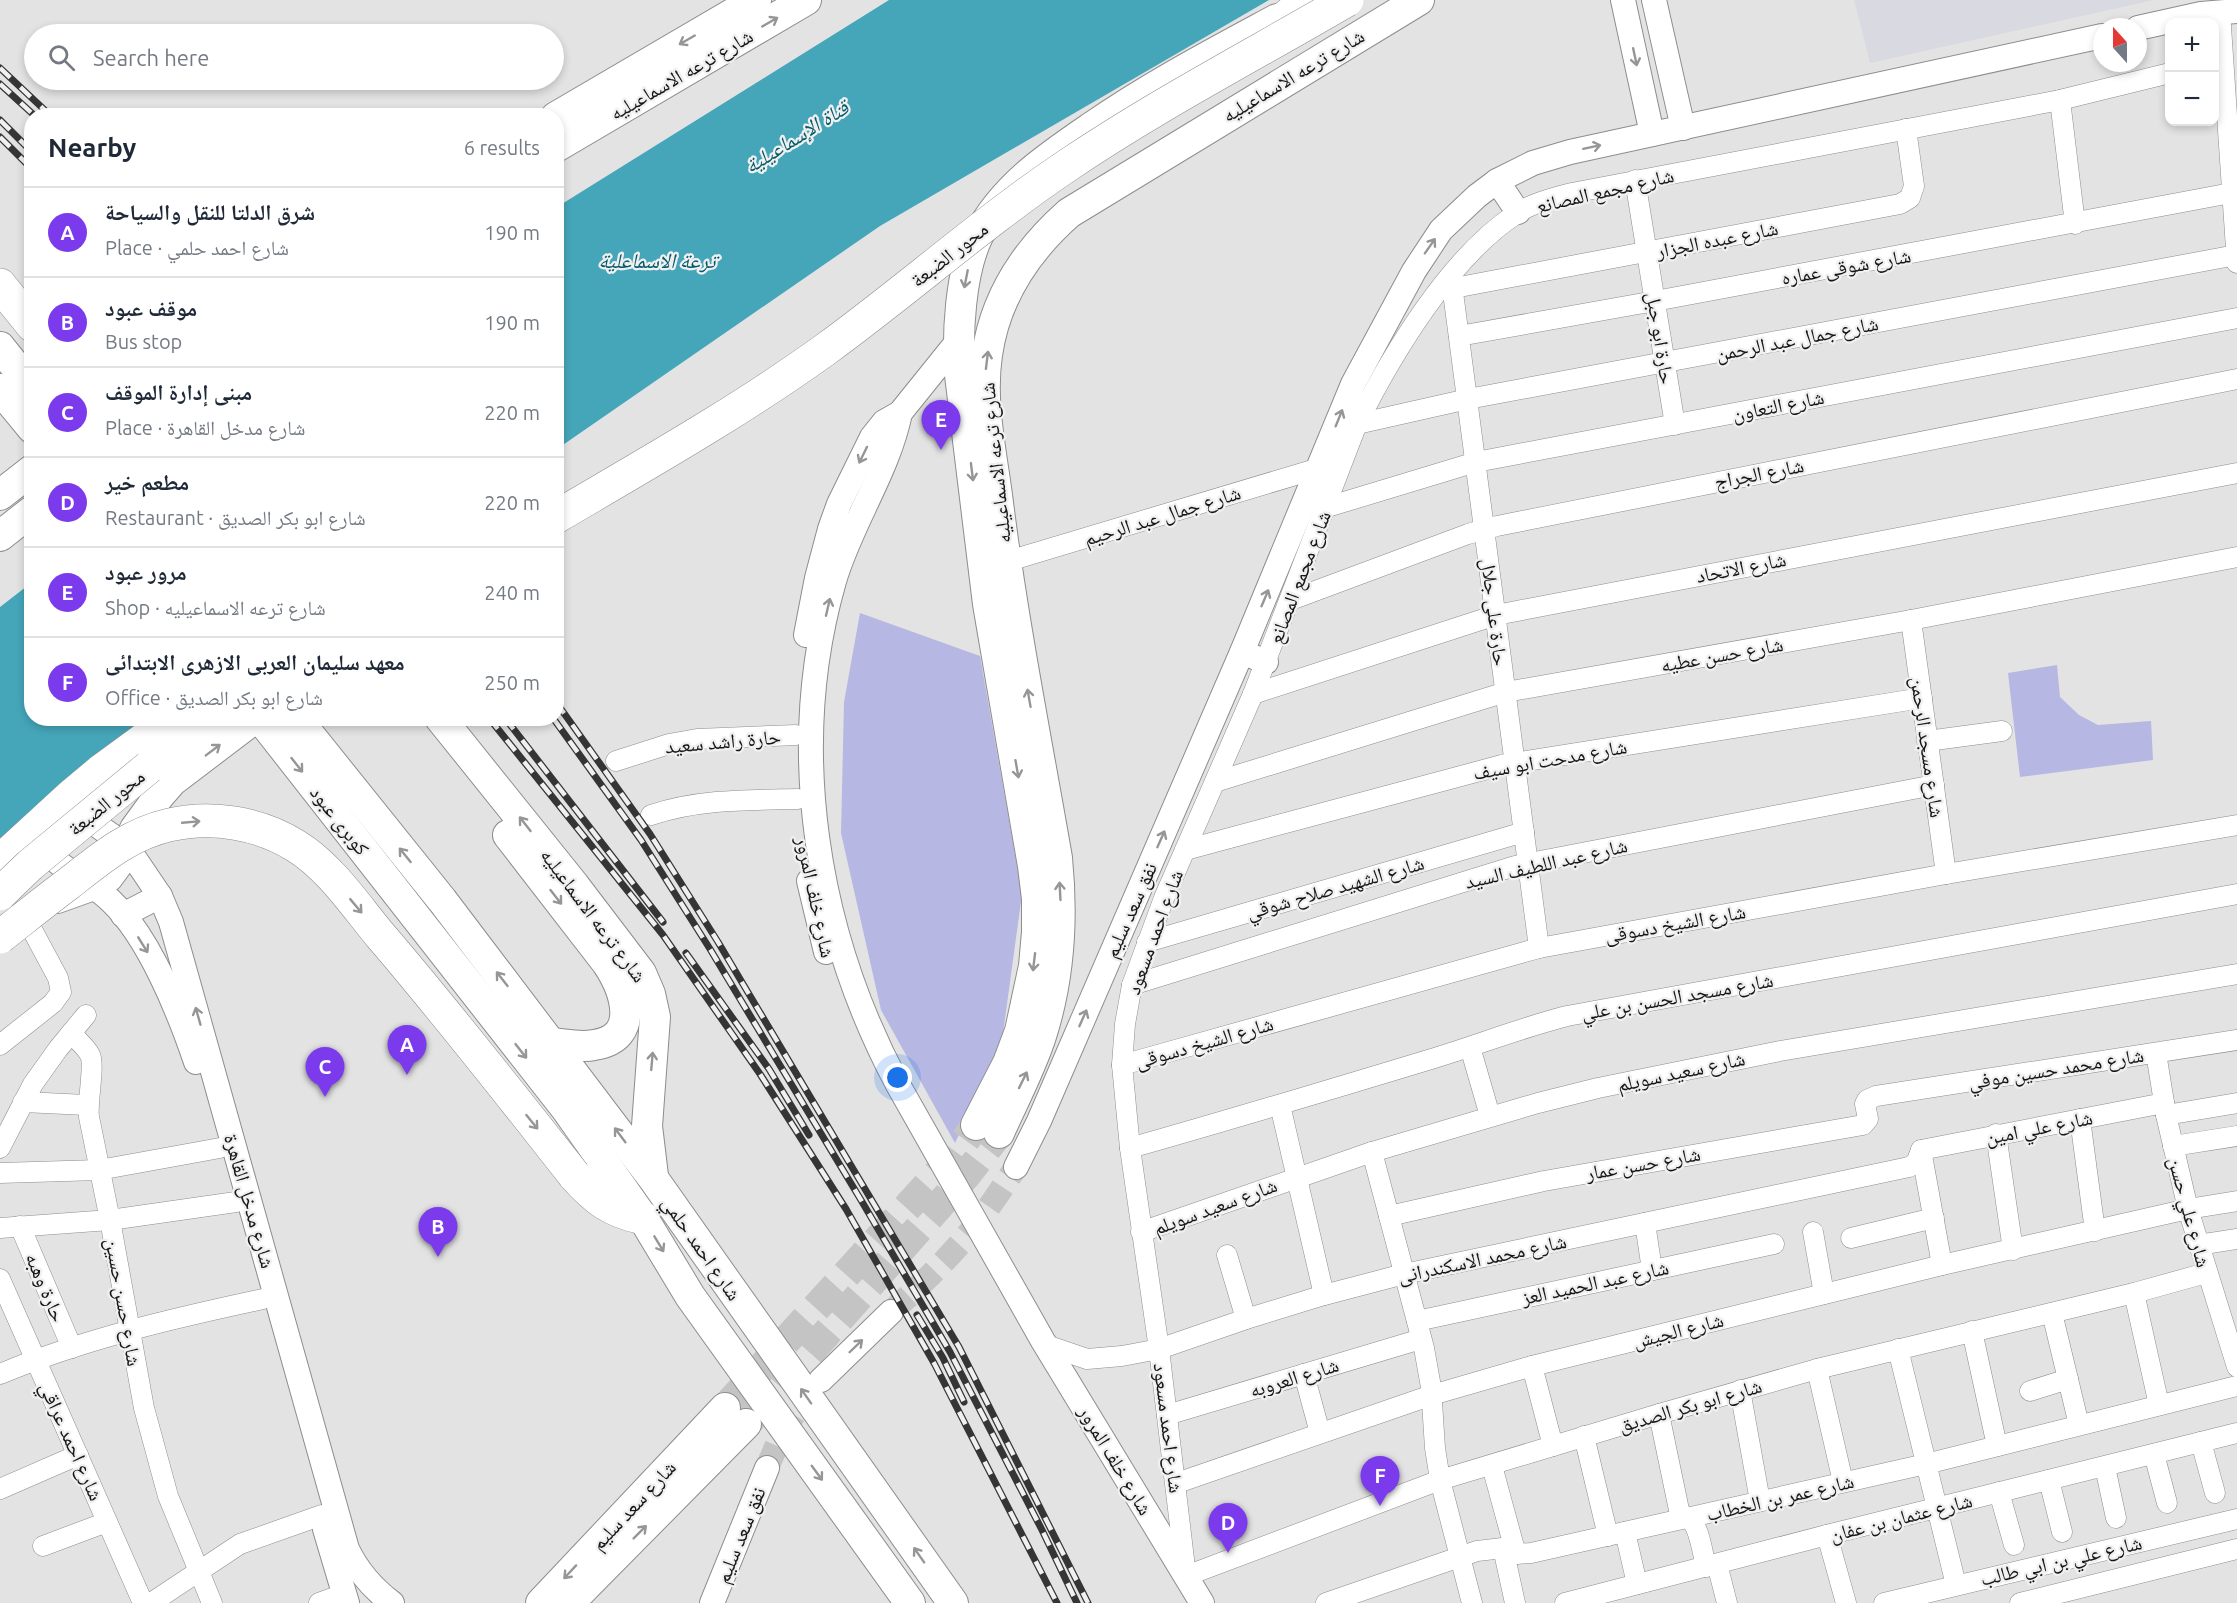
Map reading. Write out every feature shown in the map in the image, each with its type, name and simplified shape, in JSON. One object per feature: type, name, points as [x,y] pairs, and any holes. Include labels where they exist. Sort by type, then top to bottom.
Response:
[{"type":"highway","name":"محور الضبعة","points":[[564,513],[721,419],[793,372],[887,303],[1022,197],[1107,139],[1347,0]]},
{"type":"highway","points":[[564,489],[779,360],[1035,170],[1214,67],[1258,39],[1305,4]]},
{"type":"highway","points":[[0,285],[24,315]]},
{"type":"highway","name":"محور الضبعة","points":[[0,861],[71,795],[162,726]]},
{"type":"highway","name":"محور الضبعة","points":[[0,894],[30,865],[149,767],[208,726]]},
{"type":"highway","points":[[14,930],[110,851],[149,831],[192,821],[214,821],[257,828],[278,836],[297,847],[332,877],[415,976],[574,1175],[607,1206],[621,1213],[643,1218]]},
{"type":"main road","name":"شارع ترعه الاسماعيليه","points":[[564,112],[756,0]]},
{"type":"main road","name":"شارع ترعه الاسماعيليه","points":[[564,142],[806,0]]},
{"type":"main road","name":"شارع ترعه الاسماعيليه","points":[[1305,4],[1179,71],[1045,159],[995,207],[977,238],[968,270],[958,341],[960,375],[988,604],[1033,866],[1037,932],[1034,966],[1023,1020],[988,1129],[1029,1069],[1041,1036],[1057,966],[1061,930],[1057,858],[1005,562],[986,404],[987,356],[992,332],[1005,295],[1034,247],[1051,229],[1089,200],[1419,0]]},
{"type":"main road","points":[[0,347],[24,377]]},
{"type":"main road","points":[[0,389],[24,419]]},
{"type":"main road","points":[[0,495],[24,476]]},
{"type":"main road","points":[[0,536],[24,517]]},
{"type":"main road","points":[[0,884],[123,778],[197,726]]},
{"type":"main road","points":[[0,932],[30,910],[108,877],[116,868],[146,812],[172,781],[244,726]]},
{"type":"main road","name":"كوبرى عبود","points":[[267,726],[420,922]]},
{"type":"main road","name":"كوبرى عبود","points":[[302,726],[442,900]]},
{"type":"main road","name":"شارع ترعه الاسماعيليه","points":[[423,726],[607,963],[619,983],[626,1010],[622,1027],[617,1034],[597,1045],[552,1043]]},
{"type":"main road","name":"شارع ترعه الاسماعيليه","points":[[446,726],[574,885],[646,984],[655,1017],[647,1126],[655,1181]]},
{"type":"main road","name":"شارع احمد حلمي","points":[[442,900],[655,1181],[952,1603]]},
{"type":"main road","name":"شارع احمد حلمي","points":[[420,922],[567,1110],[643,1218],[690,1296],[910,1603]]},
{"type":"main road","name":"شارع سعد سليم","points":[[541,1603],[736,1416],[569,1603]]},
{"type":"street","points":[[1623,0],[1652,134]]},
{"type":"street","points":[[1654,0],[1683,128]]},
{"type":"street","points":[[2147,26],[2229,11],[2225,60],[2231,193],[2237,263]]},
{"type":"street","name":"شارع مجمع المصانع","points":[[1242,652],[1353,384],[1427,249],[1458,212],[1497,181],[1533,163],[1570,152],[2093,38]]},
{"type":"street","name":"شارع مجمع المصانع","points":[[1266,662],[1324,508],[1358,424],[1379,382],[1401,346],[1452,283],[1476,246],[1518,212],[1546,200],[1572,193],[2060,100],[2165,74]]},
{"type":"street","points":[[2060,100],[2075,224]]},
{"type":"street","name":"شارع عبده الجزار","points":[[1452,283],[1647,252],[1906,202],[1914,186],[1906,129]]},
{"type":"street","name":"حارة ابو جبل","points":[[1635,180],[1676,424]]},
{"type":"street","points":[[1497,181],[1518,212]]},
{"type":"street","name":"شارع شوقى عماره","points":[[1460,336],[2075,224],[2231,193]]},
{"type":"street","name":"شارع جمال عبد الرحمن","points":[[1358,424],[1468,399],[2236,255]]},
{"type":"street","name":"حارة على جلال","points":[[1452,283],[1539,948]]},
{"type":"street","name":"شارع التعاون","points":[[1324,508],[1476,462],[2237,318]]},
{"type":"street","name":"شارع خلف المرور","points":[[958,341],[920,385],[900,413],[894,439],[849,538],[834,581],[824,627],[814,696],[810,765],[819,857],[855,992],[881,1053],[1046,1345],[1201,1602]]},
{"type":"street","name":"شارع الجراج","points":[[1291,600],[1484,529],[2237,379]]},
{"type":"street","name":"شارع خلف المرور","points":[[900,413],[884,422],[872,437],[839,504],[830,529],[808,620],[796,735],[798,799],[807,873],[818,925],[841,995],[868,1062],[1017,1319],[1039,1344],[1046,1345]]},
{"type":"street","name":"شارع جمال عبد الرحيم","points":[[1005,562],[1319,468]]},
{"type":"street","name":"شارع الاتحاد","points":[[1253,694],[1496,615],[2237,473]]},
{"type":"street","name":"شارع حسن عطيه","points":[[1215,782],[1506,692],[1911,620],[2237,557]]},
{"type":"street","name":"شارع مسجد الرحمن","points":[[1911,620],[1946,873]]},
{"type":"street","points":[[1242,652],[1266,662]]},
{"type":"street","name":"نفق سعد سليم","points":[[1016,1167],[1039,1121],[1242,652]]},
{"type":"street","name":"شارع احمد مسعود","points":[[1186,1576],[1177,1483],[1130,1148],[1122,1065],[1125,1024],[1132,985],[1147,942],[1266,662]]},
{"type":"street","name":"شارع مدحت ابو سيف","points":[[1185,850],[1515,763],[1922,698]]},
{"type":"street","points":[[1928,741],[2002,731]]},
{"type":"street","name":"حارة راشد سعيد","points":[[616,761],[669,744],[697,740],[796,735]]},
{"type":"street","name":"شارع عبد اللطيف السيد","points":[[1132,985],[1527,863],[1934,785]]},
{"type":"street","points":[[651,815],[707,802],[798,799]]},
{"type":"street","name":"شارع مدخل القاهرة","points":[[81,814],[125,848],[145,872],[160,896],[176,938],[347,1549],[361,1574],[392,1603]]},
{"type":"street","name":"شارع الشيخ دسوقى","points":[[1122,1065],[1539,948],[1946,873],[2237,825]]},
{"type":"street","name":"شارع الشهيد صلاح شوقي","points":[[1147,942],[1524,832]]},
{"type":"street","name":"شارع مدخل القاهرة","points":[[43,847],[61,865],[108,898],[123,915],[153,963],[177,1012],[197,1064],[236,1202],[280,1305],[322,1515],[346,1599]]},
{"type":"street","points":[[0,947],[14,930],[78,897],[91,885]]},
{"type":"street","name":"شارع مسجد الحسن بن علي","points":[[1130,1148],[1280,1105],[1567,1016],[2237,894]]},
{"type":"street","points":[[123,915],[160,896]]},
{"type":"street","points":[[0,1045],[53,1003],[58,998],[61,985],[14,930]]},
{"type":"street","name":"شارع سعيد سويلم","points":[[1141,1232],[1296,1176],[1372,1152],[1490,1116],[1598,1088],[1719,1062],[2237,974]]},
{"type":"street","points":[[0,1148],[23,1102],[45,1066],[86,1015]]},
{"type":"street","name":"شارع حسن حسين","points":[[71,1033],[90,1055],[92,1062],[87,1105],[144,1408],[168,1496],[212,1603]]},
{"type":"street","name":"شارع محمد حسين موفي","points":[[1876,1096],[2237,1040]]},
{"type":"street","points":[[1470,1047],[1490,1116]]},
{"type":"street","name":"شارع علي حسن","points":[[2156,1053],[2165,1109],[2188,1209],[2206,1273],[2229,1319],[2237,1367]]},
{"type":"street","name":"شارع حسن عمار","points":[[1389,1216],[1564,1177],[1863,1125],[1868,1119],[1865,1104],[1867,1100],[1876,1096]]},
{"type":"street","points":[[23,1102],[87,1105]]},
{"type":"street","name":"شارع علي امين","points":[[1920,1153],[1996,1134],[2079,1119],[2237,1103]]},
{"type":"street","points":[[1280,1105],[1324,1295]]},
{"type":"street","points":[[2079,1119],[2095,1231]]},
{"type":"street","points":[[1996,1134],[2013,1250]]},
{"type":"street","points":[[2173,1146],[2237,1136]]},
{"type":"street","points":[[0,1173],[99,1170],[220,1148]]},
{"type":"street","points":[[1372,1152],[1419,1330],[1432,1395],[1435,1448],[1440,1480],[1472,1603]]},
{"type":"street","points":[[1920,1153],[1942,1265]]},
{"type":"street","name":"شارع محمد الاسكندرانى","points":[[1046,1345],[1087,1359],[1122,1356],[1159,1349],[1324,1295],[1404,1274],[1909,1167],[1916,1163],[1920,1153]]},
{"type":"street","name":"شارع الجيش","points":[[1177,1483],[1432,1395],[1532,1366],[1942,1265],[2188,1209],[2237,1201]]},
{"type":"street","points":[[10,1227],[110,1220],[236,1202]]},
{"type":"street","points":[[1851,1238],[1934,1218]]},
{"type":"street","points":[[1646,1223],[1652,1270]]},
{"type":"street","name":"حارة وهبه","points":[[10,1227],[72,1348]]},
{"type":"street","points":[[1813,1232],[1824,1294]]},
{"type":"street","points":[[2198,1245],[2237,1239]]},
{"type":"street","name":"شارع عبد الحميد العز","points":[[1419,1330],[1652,1270],[1774,1244]]},
{"type":"street","points":[[1227,1255],[1246,1319]]},
{"type":"street","name":"شارع ابو بكر الصديق","points":[[1186,1576],[1440,1480],[1492,1466],[1659,1413],[1817,1369],[2134,1293],[2206,1273]]},
{"type":"street","name":"شارع احمد عراقي","points":[[0,1279],[143,1603]]},
{"type":"street","points":[[2134,1293],[2159,1405]]},
{"type":"street","points":[[0,1374],[36,1359],[192,1314],[280,1305]]},
{"type":"street","points":[[822,1380],[891,1312]]},
{"type":"street","points":[[2052,1313],[2079,1425]]},
{"type":"street","name":"شارع العروبه","points":[[1167,1415],[1304,1374],[1419,1330]]},
{"type":"street","points":[[1972,1331],[1997,1446]]},
{"type":"street","points":[[1898,1349],[1956,1585]]},
{"type":"street","points":[[1532,1366],[1553,1446]]},
{"type":"street","points":[[1817,1369],[1843,1482]]},
{"type":"street","points":[[1304,1374],[1320,1433]]},
{"type":"street","points":[[2030,1391],[2068,1379]]},
{"type":"street","name":"شارع عمر بن الخطاب","points":[[1326,1603],[1477,1551],[1531,1553],[1926,1464],[2237,1386]]},
{"type":"street","points":[[1740,1390],[1760,1501]]},
{"type":"street","points":[[1659,1413],[1679,1510],[1695,1526],[1727,1603]]},
{"type":"street","name":"شارع عثمان بن عفان","points":[[1565,1603],[1616,1596],[1637,1584],[2237,1433]]},
{"type":"street","points":[[1584,1436],[1616,1534],[1637,1584]]},
{"type":"street","points":[[2201,1442],[2215,1492]]},
{"type":"street","points":[[2154,1454],[2167,1503]]},
{"type":"street","points":[[0,1490],[78,1455]]},
{"type":"street","points":[[1492,1466],[1510,1551],[1515,1603]]},
{"type":"street","points":[[2105,1467],[2116,1518]]},
{"type":"street","name":"نفق سعد سليم","points":[[712,1603],[767,1468]]},
{"type":"street","points":[[2049,1480],[2062,1532]]},
{"type":"street","points":[[1999,1492],[2014,1545]]},
{"type":"street","points":[[151,1603],[240,1544],[322,1515]]},
{"type":"street","name":"شارع علي بن ابي طالب","points":[[1884,1603],[2237,1519]]},
{"type":"street","points":[[43,1546],[107,1522]]},
{"type":"street","points":[[1827,1535],[1846,1603]]},
{"type":"street","points":[[2020,1603],[2237,1549]]},
{"type":"street","points":[[319,1603],[346,1599]]},
{"type":"shaded area","points":[[1854,0],[2154,0],[1870,63]]},
{"type":"shaded area","points":[[860,613],[980,656],[1022,894],[1001,1048],[955,1143],[881,1010],[841,833],[844,702]]},
{"type":"shaded area","points":[[2057,665],[2060,697],[2079,715],[2098,725],[2151,721],[2153,760],[2020,777],[2008,673]]},
{"type":"water","name":"ترعة الاسماعلية","points":[[889,0],[1269,0],[880,226],[564,444],[564,203]]},
{"type":"water","points":[[24,588],[24,726],[157,726],[0,843],[0,607]]},
{"type":"tunnel","points":[[725,1408],[953,1157],[976,1125]]},
{"type":"tunnel","points":[[750,1420],[967,1174],[999,1133]]},
{"type":"tunnel","points":[[891,1312],[934,1272],[966,1237],[1016,1167]]},
{"type":"tunnel","points":[[767,1468],[789,1423],[802,1402],[818,1383]]},
{"type":"railway","points":[[0,68],[42,108]]},
{"type":"railway","points":[[0,84],[26,108]]},
{"type":"railway","points":[[0,120],[24,144]]},
{"type":"railway","points":[[0,137],[24,161]]},
{"type":"railway","points":[[564,713],[650,834],[718,942],[959,1347],[1088,1603]]},
{"type":"railway","points":[[495,726],[663,935],[760,1074],[846,1209],[934,1363],[1057,1603]]},
{"type":"railway","points":[[511,726],[663,922]]},
{"type":"railway","points":[[559,726],[641,840],[710,949],[861,1200],[950,1352],[1077,1603]]},
{"type":"railway","points":[[686,953],[769,1069],[809,1135]]},
{"type":"railway","points":[[917,1315],[943,1358],[964,1402]]},
{"type":"place","name":"مرور عبود","points":[[941,450]]},
{"type":"place","name":"شرق الدلتا للنقل والسياحة","points":[[407,1075]]},
{"type":"place","name":"مبنى إدارة الموقف","points":[[325,1097]]},
{"type":"place","name":"موقف عبود","points":[[438,1257]]},
{"type":"place","name":"معهد سليمان العربى الازهرى الابتدائى","points":[[1380,1506]]},
{"type":"place","name":"مطعم خير","points":[[1228,1553]]},
{"type":"water label","name":"قناة الإسماعيلية","points":[[796,136]]}]
